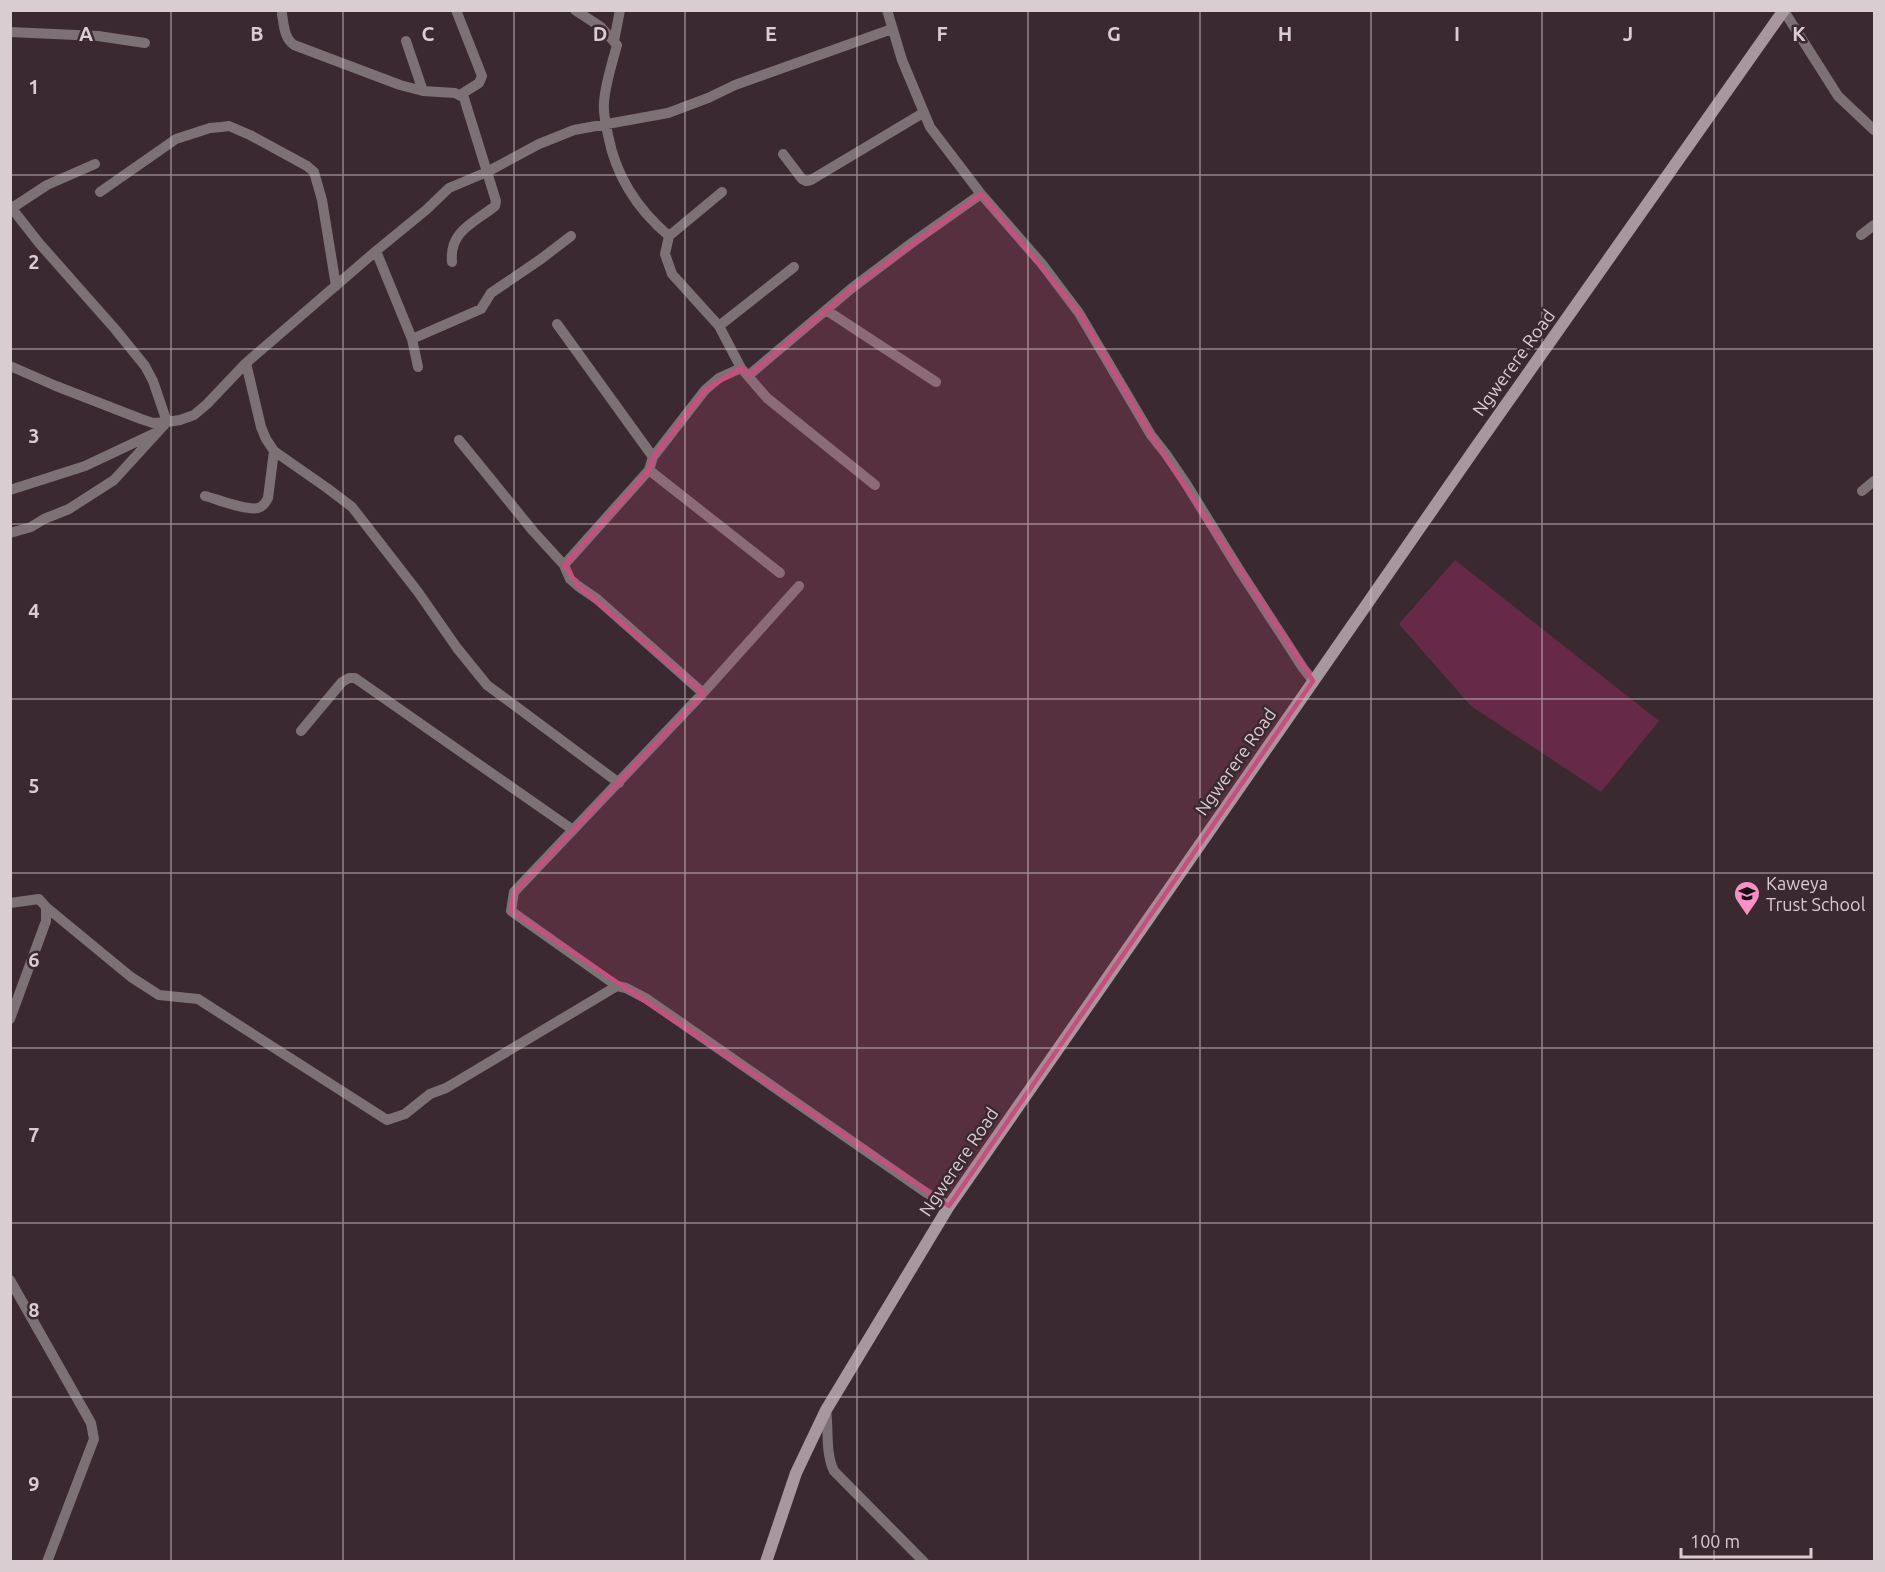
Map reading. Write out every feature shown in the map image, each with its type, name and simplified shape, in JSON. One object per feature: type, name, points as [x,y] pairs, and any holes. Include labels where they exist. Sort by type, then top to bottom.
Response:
[{"type":"main road","name":"Ngwerere Road","points":[[766,1562],[796,1473],[826,1410],[949,1206],[1469,457],[1784,11]]},
{"type":"street","points":[[456,10],[482,76],[479,83],[460,95]]},
{"type":"street","points":[[575,10],[601,27],[617,45],[604,106],[612,154],[630,194],[646,214],[669,236]]},
{"type":"street","points":[[614,41],[620,10]]},
{"type":"street","points":[[887,10],[902,60],[930,127],[981,194],[1042,264],[1079,313],[1152,435],[1313,681]]},
{"type":"street","points":[[1784,11],[1838,96],[1875,130]]},
{"type":"street","points":[[282,14],[286,36],[294,45],[400,85],[423,91],[460,95],[464,98],[495,198],[495,206],[464,229],[455,240],[451,250],[452,262]]},
{"type":"street","points":[[10,490],[85,466],[164,427],[194,415],[246,363],[449,188],[487,172],[567,132],[668,113],[735,85],[892,29]]},
{"type":"street","points":[[10,32],[98,36],[145,44]]},
{"type":"street","points":[[405,41],[423,91]]},
{"type":"street","points":[[783,154],[802,178],[806,181],[811,180],[923,113]]},
{"type":"street","points":[[100,192],[176,140],[210,128],[229,126],[288,155],[314,172],[322,200],[336,286]]},
{"type":"street","points":[[95,164],[47,184],[11,207],[145,366],[153,381],[164,427]]},
{"type":"street","points":[[722,192],[669,236],[665,254],[672,274],[719,326],[745,371],[767,398],[875,485]]},
{"type":"street","points":[[564,565],[649,470],[653,457],[705,390],[719,378],[745,371],[913,242],[981,194]]},
{"type":"street","points":[[1861,235],[1875,225]]},
{"type":"street","points":[[412,339],[481,309],[491,293],[571,236]]},
{"type":"street","points":[[376,251],[412,339],[418,367]]},
{"type":"street","points":[[719,326],[794,267]]},
{"type":"street","points":[[826,310],[936,382]]},
{"type":"street","points":[[557,324],[653,457]]},
{"type":"street","points":[[246,363],[261,427],[274,451],[352,507],[487,685],[619,783]]},
{"type":"street","points":[[10,366],[164,427]]},
{"type":"street","points":[[10,533],[31,527],[96,493],[114,480],[164,427]]},
{"type":"street","points":[[459,440],[533,531],[564,565],[570,579],[597,599],[703,693]]},
{"type":"street","points":[[205,496],[248,508],[258,508],[265,504],[268,498],[274,451]]},
{"type":"street","points":[[649,470],[780,573]]},
{"type":"street","points":[[1862,491],[1875,481]]},
{"type":"street","points":[[799,586],[703,693],[514,892],[511,911],[617,986],[647,999],[873,1157],[949,1206]]},
{"type":"street","points":[[301,731],[342,682],[355,678],[573,830]]},
{"type":"street","points":[[10,903],[39,899],[131,977],[159,995],[198,999],[387,1120],[405,1114],[430,1094],[446,1088],[617,986]]},
{"type":"street","points":[[10,1019],[46,921],[46,907]]},
{"type":"street","points":[[10,1280],[91,1423],[94,1439],[47,1562]]},
{"type":"street","points":[[826,1410],[829,1461],[834,1471],[924,1562]]},
{"type":"highlighted area","points":[[981,194],[1079,313],[1151,435],[1313,681],[949,1206],[511,911],[514,892],[703,693],[578,586],[564,565],[649,470],[653,457],[705,390],[741,368],[749,375],[852,288]]},
{"type":"shaded area","points":[[1455,560],[1659,721],[1601,792],[1471,706],[1399,624]]},
{"type":"place","name":"Kaweya Trust School","points":[[1747,917]]}]
